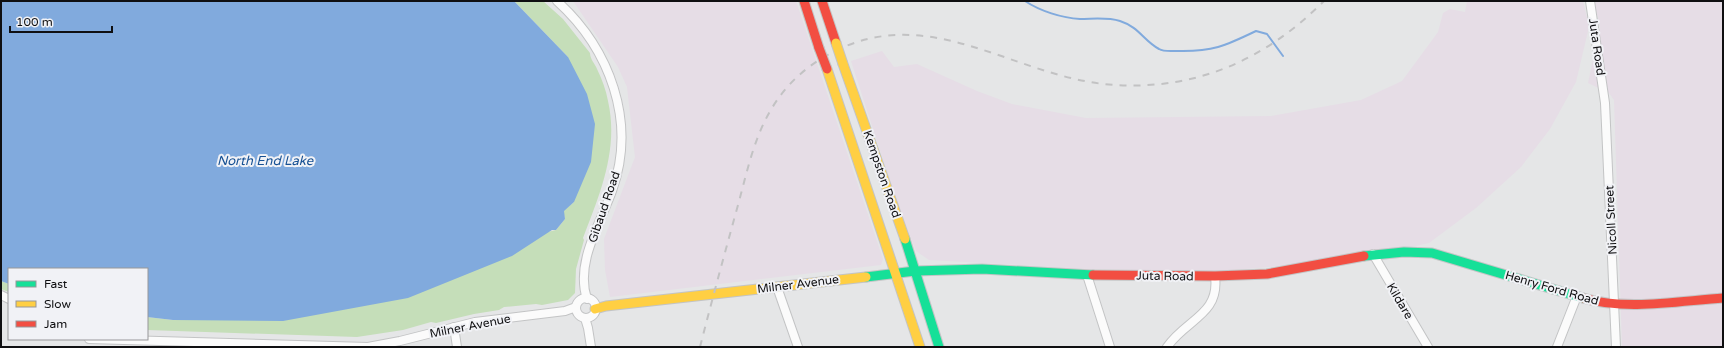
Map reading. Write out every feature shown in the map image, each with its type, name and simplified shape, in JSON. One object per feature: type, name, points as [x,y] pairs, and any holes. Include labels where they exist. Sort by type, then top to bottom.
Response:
[{"type":"street","name":"Gibaud Road","points":[[557,1],[582,27],[603,59],[614,85],[621,118],[621,144],[617,172],[612,190],[589,250],[584,271],[584,288],[591,347]]},
{"type":"street","name":"Kempston Road","points":[[804,1],[920,347]]},
{"type":"street","name":"Kempston Road","points":[[822,1],[909,249],[939,347]]},
{"type":"street","name":"Juta Road","points":[[1590,1],[1604,94]]},
{"type":"street","name":"Nicoll Street","points":[[1604,94],[1616,347]]},
{"type":"street","name":"Juta Road","points":[[896,272],[982,269],[1087,275],[1215,276],[1267,274],[1373,254],[1404,252],[1432,253]]},
{"type":"street","name":"Henry Ford Road","points":[[1432,253],[1599,303],[1614,304],[1723,298]]},
{"type":"street","name":"Kildare","points":[[1373,254],[1428,347]]},
{"type":"street","name":"Milner Avenue","points":[[91,342],[356,347],[378,346],[487,320],[896,272]]},
{"type":"street","points":[[1087,275],[1110,347]]},
{"type":"street","points":[[1167,347],[1185,327],[1206,311],[1210,306],[1215,296],[1215,276]]},
{"type":"street","points":[[777,287],[798,347]]},
{"type":"street","points":[[1557,347],[1577,296]]},
{"type":"street","points":[[454,327],[457,347]]},
{"type":"shaded area","points":[[573,1],[796,1],[883,259],[881,265],[610,297],[605,270],[604,239],[635,157],[627,87],[618,67]]},
{"type":"shaded area","points":[[1467,1],[1583,1],[1589,27],[1576,82],[1550,129],[1521,167],[1476,208],[1429,243],[1393,251],[1270,267],[1219,271],[1178,271],[1089,269],[929,260],[916,251],[896,200],[851,61],[882,51],[894,67],[917,64],[977,91],[1012,104],[1086,118],[1271,116],[1361,100],[1402,81],[1438,32],[1443,13],[1450,9],[1465,12]]},
{"type":"shaded area","points":[[1594,1],[1723,1],[1723,347],[1622,347],[1614,100],[1609,93],[1588,83],[1600,27]]},
{"type":"green space","points":[[514,1],[543,1],[563,19],[590,53],[602,81],[608,101],[611,119],[611,136],[606,171],[596,205],[583,238],[584,240],[576,269],[575,293],[568,300],[542,305],[536,304],[504,307],[499,310],[436,323],[431,322],[403,330],[357,337],[148,330],[148,317],[173,320],[556,230],[565,219],[563,211],[574,202],[568,57]]},
{"type":"green space","points":[[1,281],[8,284],[8,292],[1,289]]},
{"type":"water","name":"North End Lake","points":[[1,1],[514,1],[568,57],[587,94],[595,124],[591,162],[574,202],[564,211],[565,219],[556,230],[552,230],[512,256],[408,298],[283,321],[173,320],[148,317],[148,268],[8,268],[8,284],[1,281]]},
{"type":"waterway","points":[[1025,1],[1044,11],[1066,17],[1120,21],[1137,30],[1149,42],[1163,51],[1209,49],[1236,41],[1256,31],[1267,34],[1283,56]]},
{"type":"railway","points":[[700,347],[748,167],[760,131],[772,108],[791,83],[798,76],[831,53],[868,39],[904,35],[939,38],[973,47],[1078,80],[1115,85],[1145,85],[1175,82],[1202,76],[1229,67],[1254,54],[1279,39],[1324,1]]},
{"type":"traffic: fast","points":[[905,239],[939,347]]},
{"type":"traffic: fast","points":[[1364,256],[1404,252],[1432,253],[1583,298]]},
{"type":"traffic: fast","points":[[866,277],[915,271],[982,269],[1093,275]]},
{"type":"traffic: slow","points":[[836,43],[843,64]]},
{"type":"traffic: slow","points":[[843,64],[905,239]]},
{"type":"traffic: slow","points":[[827,69],[920,347]]},
{"type":"traffic: slow","points":[[595,309],[606,306],[866,277]]},
{"type":"traffic: jam","points":[[804,1],[819,48]]},
{"type":"traffic: jam","points":[[822,1],[836,43]]},
{"type":"traffic: jam","points":[[819,48],[827,69]]},
{"type":"traffic: jam","points":[[1093,275],[1215,276],[1267,274],[1364,256]]},
{"type":"traffic: jam","points":[[1583,298],[1600,302],[1635,305],[1723,298]]}]
